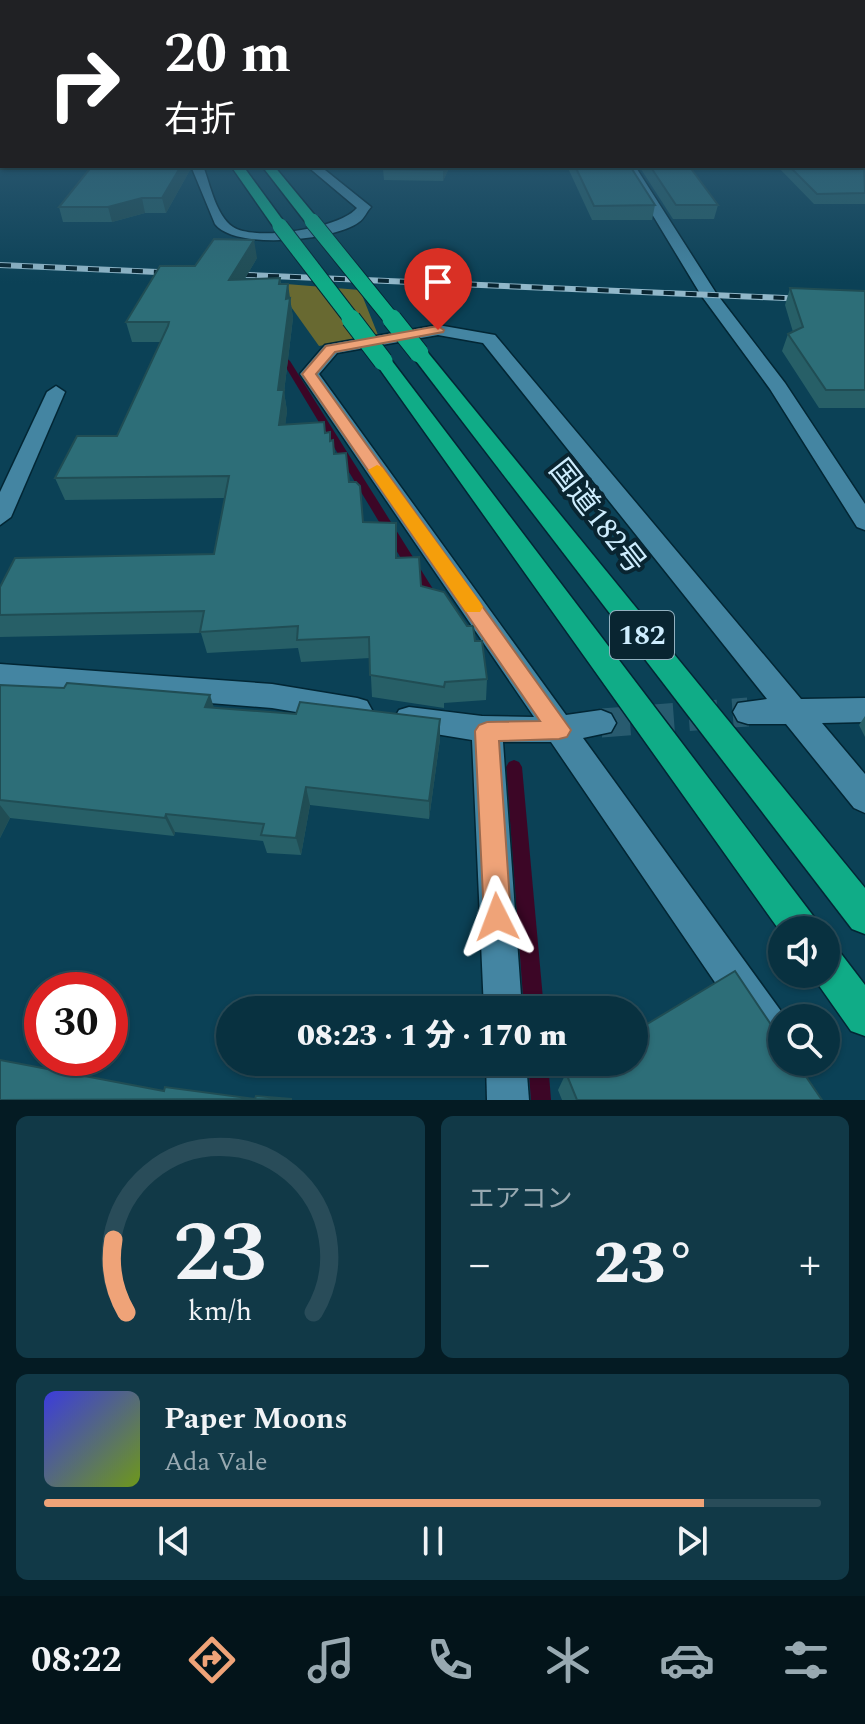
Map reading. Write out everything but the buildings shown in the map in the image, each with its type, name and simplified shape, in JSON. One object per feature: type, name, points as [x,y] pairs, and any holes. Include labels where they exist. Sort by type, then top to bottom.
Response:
[{"type":"highway","name":"182","points":[[247,180],[791,916]]},
{"type":"highway","name":"国道182号","points":[[279,180],[865,916]]},
{"type":"highway","points":[[840,983],[865,1017]]},
{"type":"street","points":[[203,180],[223,227],[238,236],[271,237],[354,220],[364,207],[331,180]]},
{"type":"street","points":[[638,180],[709,295],[778,387],[865,522]]},
{"type":"street","points":[[768,1027],[309,374],[331,349],[438,330],[489,339],[865,798]]},
{"type":"street","points":[[0,517],[56,392]]},
{"type":"street","points":[[0,675],[272,696],[487,731],[559,730],[601,723]]},
{"type":"street","points":[[748,712],[865,710]]},
{"type":"street","points":[[487,731],[502,996]]},
{"type":"street","points":[[507,1076],[508,1100]]},
{"type":"shaded area","points":[[274,283],[360,290],[378,335],[319,346]]},
{"type":"waterway","points":[[286,361],[433,600]]},
{"type":"waterway","points":[[514,767],[533,996]]},
{"type":"waterway","points":[[539,1076],[541,1100]]},
{"type":"tunnel","points":[[601,723],[748,712]]},
{"type":"railway","points":[[0,265],[180,273]]},
{"type":"railway","points":[[224,274],[807,299]]},
{"type":"slow traffic","points":[[377,470],[473,607]]},
{"type":"route","points":[[438,330],[331,349],[309,374],[559,730],[487,731],[497,917]]}]
